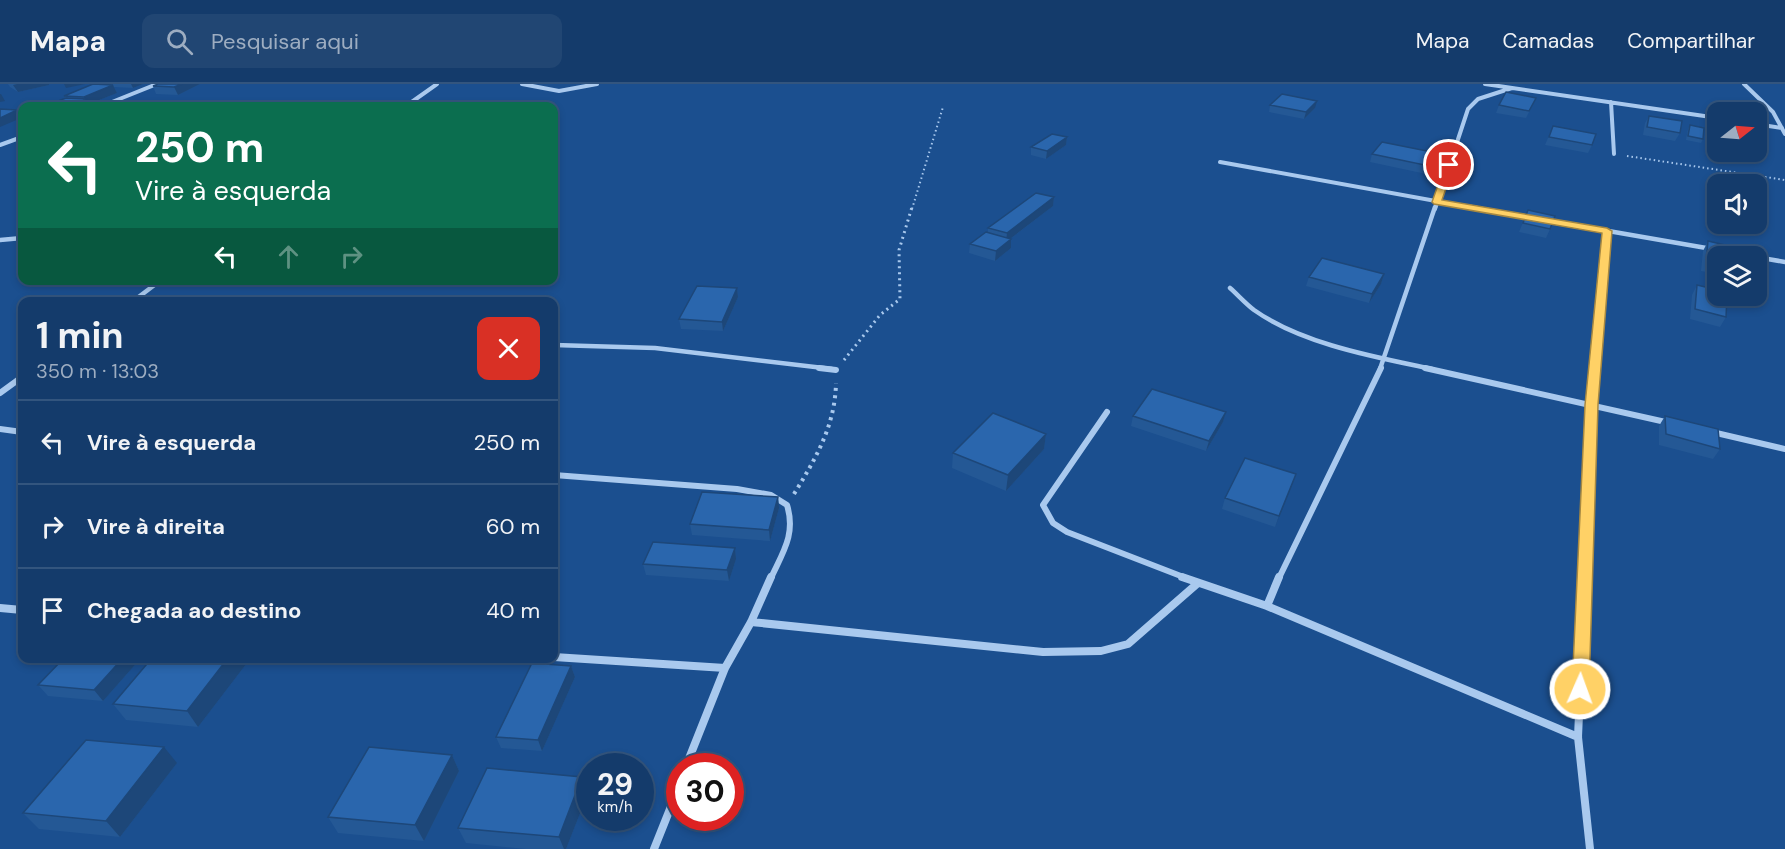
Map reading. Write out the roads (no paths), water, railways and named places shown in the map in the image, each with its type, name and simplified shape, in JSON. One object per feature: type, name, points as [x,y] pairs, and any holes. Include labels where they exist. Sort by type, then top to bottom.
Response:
[{"type":"street","points":[[112,102],[157,84]]},
{"type":"street","points":[[412,102],[437,84]]},
{"type":"street","points":[[522,84],[560,91],[597,84]]},
{"type":"street","points":[[1485,84],[1707,116]]},
{"type":"street","points":[[1744,84],[1763,100],[1785,134]]},
{"type":"street","points":[[1268,606],[1277,582],[1297,545],[1385,359],[1468,109],[1478,99],[1512,88]]},
{"type":"street","points":[[1611,102],[1614,154]]},
{"type":"street","points":[[1777,119],[1785,120]]},
{"type":"street","points":[[1767,126],[1782,128]]},
{"type":"street","points":[[0,146],[18,139]]},
{"type":"street","points":[[1220,162],[1707,249]]},
{"type":"street","points":[[1590,849],[1578,737],[1592,405],[1607,231]]},
{"type":"street","points":[[0,240],[18,238]]},
{"type":"street","points":[[1767,259],[1785,262]]},
{"type":"street","points":[[139,297],[154,285]]},
{"type":"street","points":[[1230,288],[1253,309],[1276,323],[1306,336],[1385,359],[1683,426]]},
{"type":"street","points":[[558,345],[655,348],[836,370]]},
{"type":"street","points":[[0,393],[18,380]]},
{"type":"street","points":[[1107,412],[1043,505],[1053,523],[1067,531],[1198,584],[1268,606],[1578,737]]},
{"type":"street","points":[[0,429],[18,431]]},
{"type":"street","points":[[1705,431],[1785,449]]},
{"type":"street","points":[[558,475],[737,489],[771,495],[787,505],[792,522],[787,542],[751,622],[725,668],[691,753]]},
{"type":"street","points":[[751,622],[1043,652],[1101,651],[1128,644],[1198,584]]},
{"type":"street","points":[[0,608],[18,610]]},
{"type":"street","points":[[558,657],[725,668]]},
{"type":"street","points":[[654,849],[666,819]]}]
